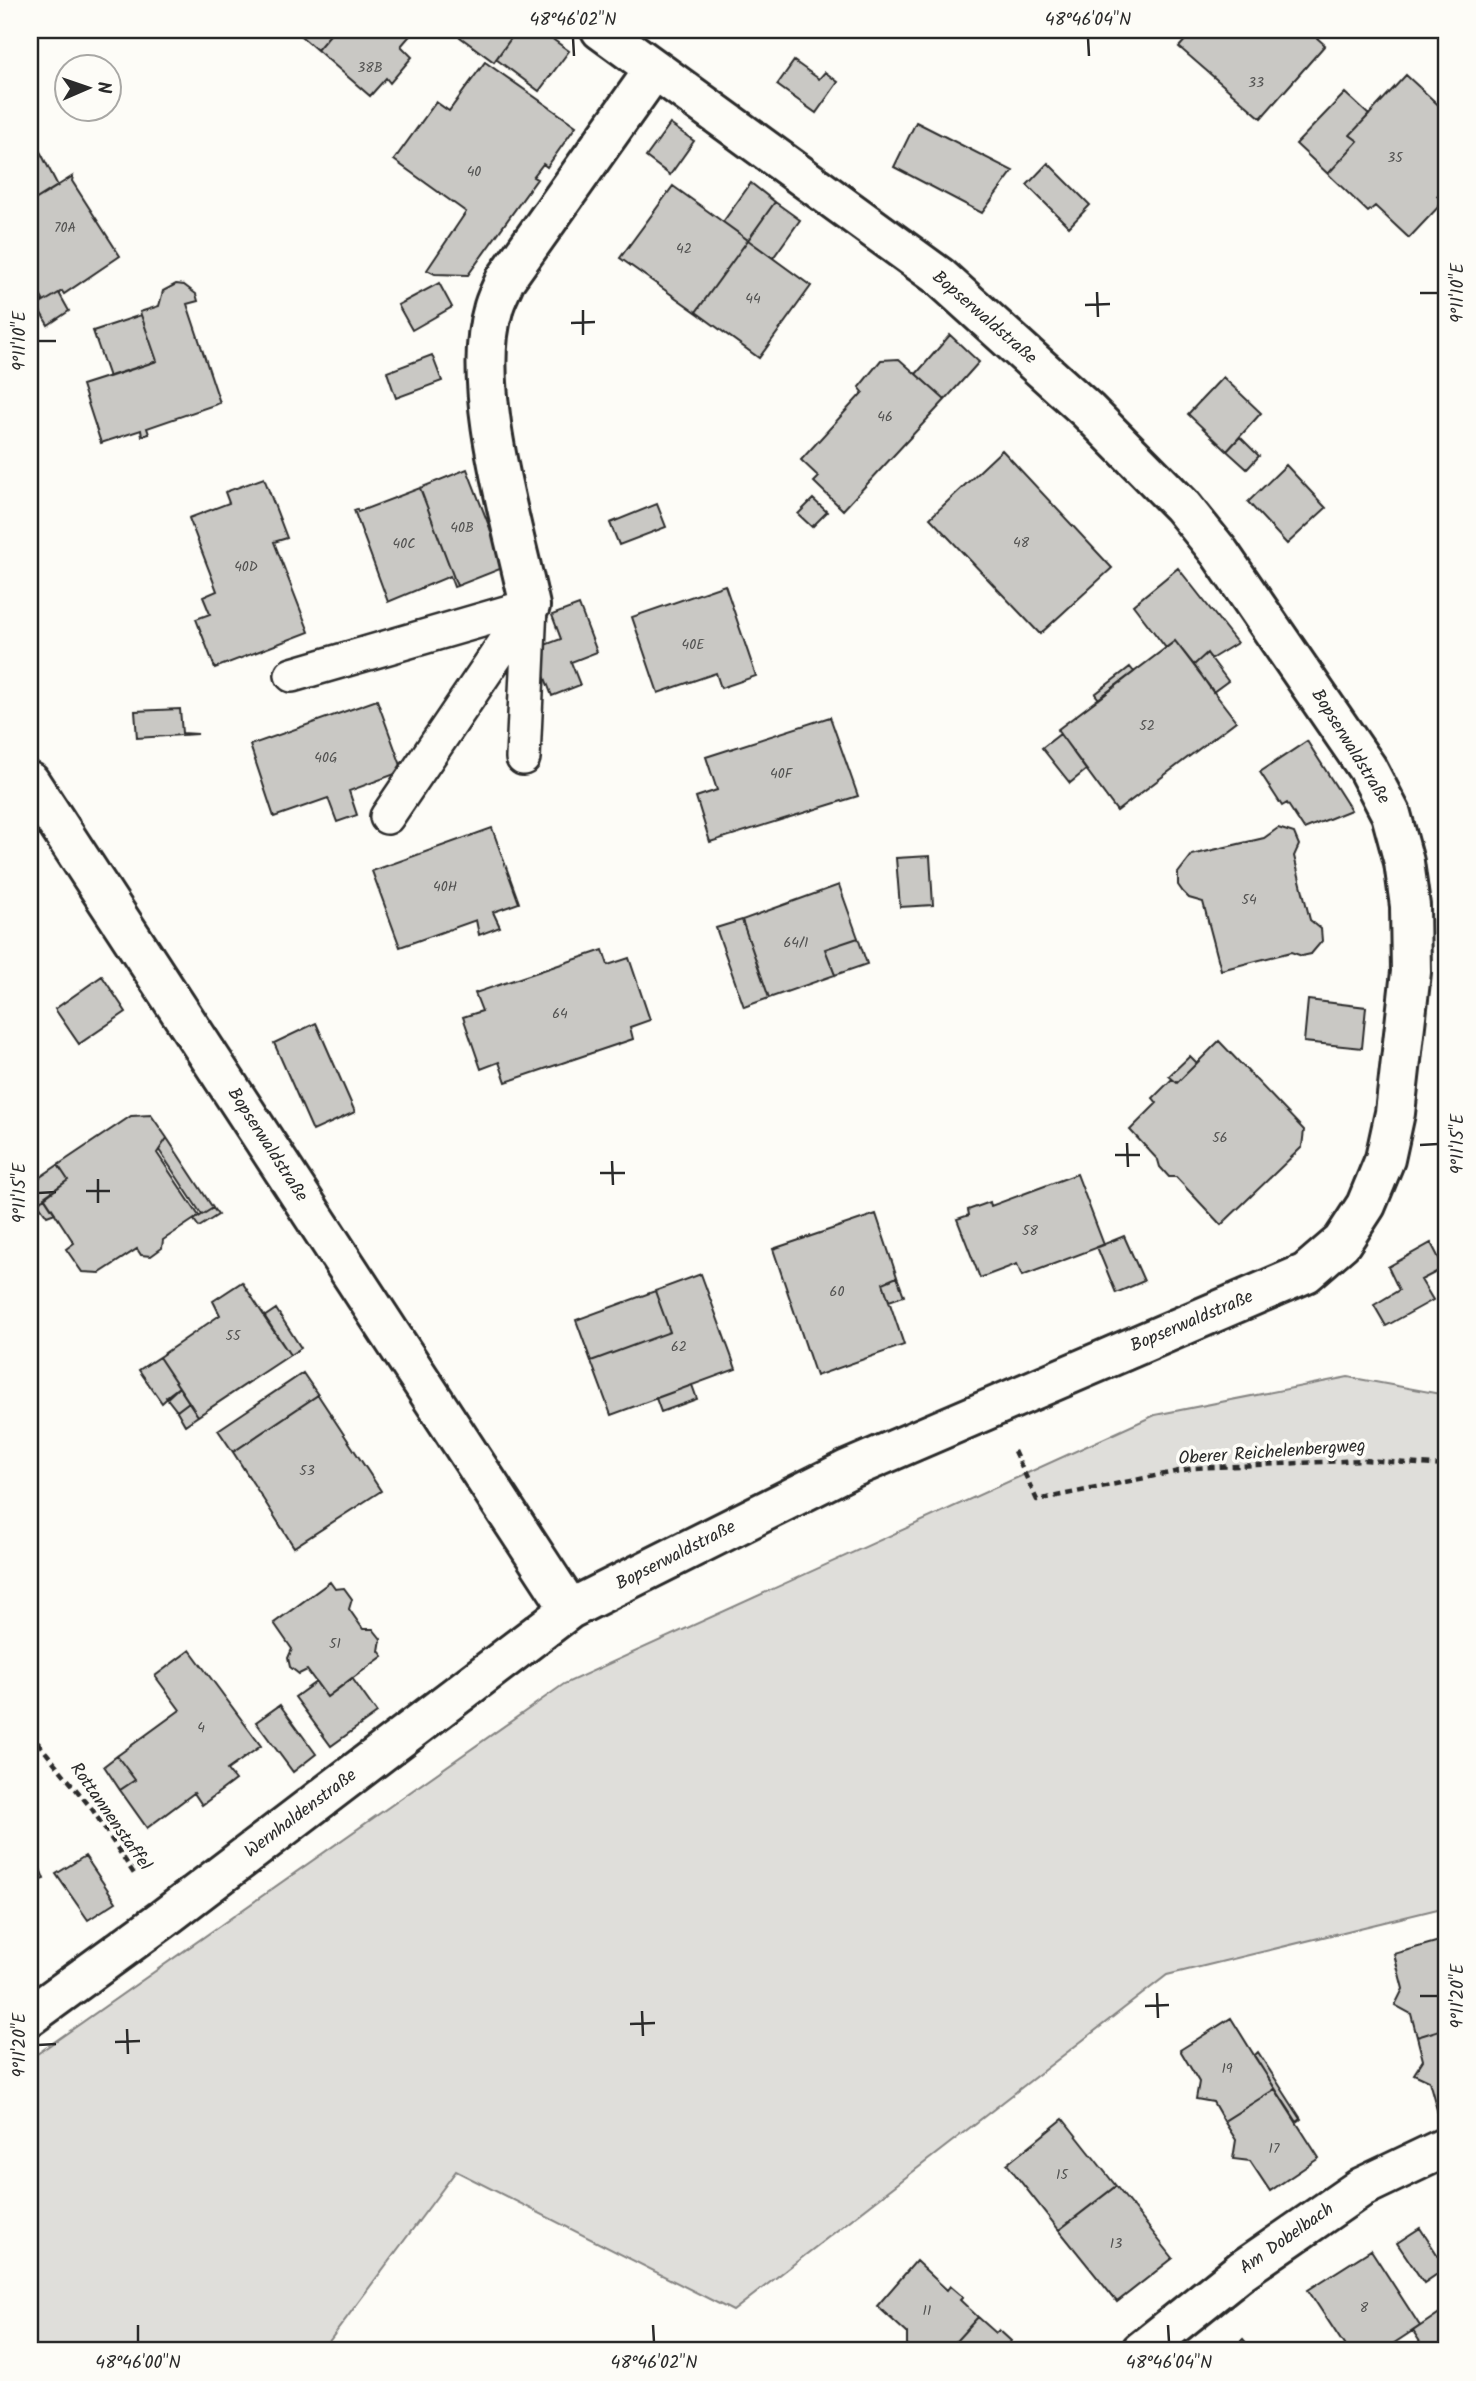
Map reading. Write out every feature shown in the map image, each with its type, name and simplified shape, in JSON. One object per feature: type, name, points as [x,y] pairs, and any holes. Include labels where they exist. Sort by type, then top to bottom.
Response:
[{"type":"street","name":"Bopserwaldstraße","points":[[30,782],[570,1609],[847,1470],[1306,1273],[1342,1242],[1366,1205],[1385,1159],[1395,1113],[1411,972],[1410,906],[1404,862],[1391,814],[1361,758],[1219,552],[1182,506],[1087,410],[940,277],[601,30]]},
{"type":"street","points":[[530,606],[489,413],[489,338],[492,310],[505,280],[654,70]]},
{"type":"street","name":"Wernhaldenstraße","points":[[30,2016],[163,1919],[570,1609]]},
{"type":"street","name":"Am Dobelbach","points":[[1141,2351],[1242,2270],[1351,2195],[1446,2147]]},
{"type":"lane","points":[[292,675],[530,606]]},
{"type":"lane","points":[[523,758],[530,606]]},
{"type":"lane","points":[[387,817],[530,606]]},
{"type":"path","name":"Oberer Reichelenbergweg","points":[[994,1408],[1037,1500],[1194,1468],[1364,1460],[1446,1466]]},
{"type":"path","name":"Rottannenstaffel","points":[[30,1733],[92,1809],[163,1919]]},
{"type":"shaded area","points":[[1348,1377],[1446,1395],[1446,1907],[1167,1975],[733,2311],[456,2171],[322,2351],[30,2351],[30,2059],[564,1684],[1155,1415]]},
{"type":"building","points":[[294,30],[334,30],[317,50]]},
{"type":"building","points":[[334,30],[415,30],[401,46],[412,57],[390,83],[386,78],[370,96],[317,50]]},
{"type":"building","points":[[465,30],[517,30],[494,62],[460,37]]},
{"type":"building","points":[[517,30],[540,30],[569,51],[539,91],[496,59]]},
{"type":"building","points":[[1194,30],[1308,30],[1325,45],[1261,118],[1179,47]]},
{"type":"building","points":[[794,61],[819,79],[825,72],[838,82],[816,113],[777,85]]},
{"type":"building","points":[[485,62],[576,126],[547,167],[543,164],[533,177],[537,179],[468,275],[435,274],[427,270],[466,212],[394,160],[436,102],[449,111]]},
{"type":"building","points":[[1406,75],[1446,112],[1446,186],[1437,196],[1444,201],[1409,238],[1375,206],[1368,212],[1328,174],[1358,141],[1350,135]]},
{"type":"building","points":[[1345,93],[1369,115],[1350,135],[1358,141],[1328,174],[1296,144]]},
{"type":"building","points":[[916,122],[1013,171],[982,213],[894,167]]},
{"type":"building","points":[[670,124],[694,141],[670,175],[646,157]]},
{"type":"building","points":[[30,135],[58,186],[30,203]]},
{"type":"building","points":[[1048,163],[1090,205],[1069,227],[1027,185]]},
{"type":"building","points":[[73,176],[72,181],[120,256],[64,294],[62,291],[37,306],[43,300],[36,288],[33,290],[30,286],[30,203]]},
{"type":"building","points":[[751,183],[775,202],[748,240],[723,222]]},
{"type":"building","points":[[673,186],[748,240],[696,312],[620,258]]},
{"type":"building","points":[[775,202],[800,220],[773,258],[748,240]]},
{"type":"building","points":[[748,240],[811,286],[759,358],[696,312]]},
{"type":"building","points":[[439,283],[452,307],[412,330],[398,305]]},
{"type":"building","points":[[176,284],[184,285],[196,294],[198,301],[187,304],[220,403],[147,428],[149,434],[142,436],[141,430],[101,443],[82,385],[157,361],[140,312],[159,306],[163,291]]},
{"type":"building","points":[[59,293],[69,311],[48,325],[37,306]]},
{"type":"building","points":[[141,315],[157,361],[109,377],[93,331]]},
{"type":"building","points":[[950,335],[979,362],[945,400],[916,374]]},
{"type":"building","points":[[432,355],[442,381],[396,398],[387,372]]},
{"type":"building","points":[[899,359],[945,400],[843,510],[814,482],[819,477],[801,460],[863,392],[859,387],[881,360]]},
{"type":"building","points":[[1223,377],[1261,413],[1227,451],[1188,414]]},
{"type":"building","points":[[1240,437],[1259,456],[1247,469],[1227,451]]},
{"type":"building","points":[[1002,450],[1112,568],[1040,634],[930,518]]},
{"type":"building","points":[[1286,465],[1326,508],[1287,544],[1248,502]]},
{"type":"building","points":[[467,469],[505,567],[457,586],[420,488]]},
{"type":"building","points":[[264,478],[287,538],[274,542],[309,632],[215,668],[196,619],[210,614],[203,597],[217,591],[189,518],[229,503],[225,492]]},
{"type":"building","points":[[420,488],[457,586],[454,587],[450,576],[388,602],[354,510],[357,509],[358,512]]},
{"type":"building","points":[[813,499],[827,512],[812,527],[798,514]]},
{"type":"building","points":[[657,504],[666,527],[619,545],[610,523]]},
{"type":"building","points":[[1178,568],[1237,643],[1211,659],[1207,653],[1194,665],[1175,641],[1166,648],[1133,605]]},
{"type":"building","points":[[725,585],[756,676],[721,688],[716,673],[658,693],[632,617]]},
{"type":"building","points":[[579,605],[597,652],[571,662],[580,685],[552,696],[534,649],[561,639],[552,615]]},
{"type":"building","points":[[1175,641],[1236,721],[1117,811],[1057,730]]},
{"type":"building","points":[[1207,653],[1228,681],[1213,692],[1194,665]]},
{"type":"building","points":[[1130,667],[1134,672],[1099,699],[1095,694]]},
{"type":"building","points":[[377,700],[403,771],[349,791],[357,815],[337,822],[328,798],[274,817],[250,745]]},
{"type":"building","points":[[180,709],[182,733],[198,734],[137,738],[135,711]]},
{"type":"building","points":[[830,717],[858,796],[710,842],[696,797],[717,790],[706,757]]},
{"type":"building","points":[[1060,734],[1086,770],[1070,783],[1042,748]]},
{"type":"building","points":[[1307,741],[1351,810],[1304,829],[1287,803],[1282,806],[1260,772]]},
{"type":"building","points":[[492,828],[519,903],[493,912],[500,927],[479,935],[476,920],[400,947],[372,871]]},
{"type":"building","points":[[1278,828],[1294,833],[1299,845],[1294,856],[1310,920],[1321,929],[1322,941],[1311,954],[1302,956],[1291,952],[1221,970],[1203,902],[1189,898],[1183,892],[1178,885],[1178,873],[1192,855],[1264,838]]},
{"type":"building","points":[[930,856],[933,905],[900,907],[896,858]]},
{"type":"building","points":[[839,885],[858,938],[825,949],[835,975],[769,998],[742,920]]},
{"type":"building","points":[[742,920],[769,998],[744,1007],[716,928]]},
{"type":"building","points":[[858,938],[867,964],[835,975],[825,949]]},
{"type":"building","points":[[603,950],[608,965],[629,958],[650,1020],[630,1027],[633,1039],[506,1082],[499,1062],[481,1069],[463,1017],[482,1011],[475,993]]},
{"type":"building","points":[[102,976],[126,1012],[79,1044],[55,1009]]},
{"type":"building","points":[[1308,1000],[1366,1007],[1362,1048],[1304,1042]]},
{"type":"building","points":[[316,1023],[355,1112],[313,1131],[274,1043]]},
{"type":"building","points":[[1219,1041],[1304,1130],[1302,1147],[1221,1225],[1176,1177],[1169,1177],[1160,1167],[1158,1160],[1130,1130],[1157,1103],[1153,1098],[1172,1079],[1177,1083]]},
{"type":"building","points":[[1190,1056],[1197,1063],[1177,1083],[1169,1076]]},
{"type":"building","points":[[151,1115],[167,1138],[157,1153],[199,1216],[163,1240],[162,1248],[151,1256],[141,1255],[137,1249],[100,1273],[82,1272],[66,1249],[74,1243],[44,1197],[68,1180],[58,1165],[131,1116]]},
{"type":"building","points":[[167,1138],[213,1208],[202,1215],[159,1150]]},
{"type":"building","points":[[58,1165],[68,1180],[39,1202],[30,1184]]},
{"type":"building","points":[[1077,1174],[1104,1245],[1022,1276],[1017,1264],[980,1278],[957,1219],[969,1215],[968,1210],[990,1202],[991,1206]]},
{"type":"building","points":[[45,1198],[55,1213],[47,1216],[37,1202]]},
{"type":"building","points":[[213,1208],[218,1215],[199,1227],[194,1220]]},
{"type":"building","points":[[876,1214],[897,1277],[883,1283],[904,1345],[816,1376],[773,1249]]},
{"type":"building","points":[[1124,1236],[1144,1281],[1116,1293],[1097,1247]]},
{"type":"building","points":[[1431,1243],[1444,1268],[1421,1280],[1433,1300],[1386,1326],[1374,1305],[1399,1290],[1388,1267]]},
{"type":"building","points":[[701,1274],[736,1369],[611,1415],[591,1361],[670,1332],[655,1291]]},
{"type":"building","points":[[897,1277],[904,1296],[889,1301],[883,1283]]},
{"type":"building","points":[[242,1282],[290,1355],[198,1416],[159,1357],[220,1315],[213,1301]]},
{"type":"building","points":[[655,1291],[670,1332],[591,1361],[576,1320]]},
{"type":"building","points":[[276,1309],[301,1348],[290,1355],[264,1317]]},
{"type":"building","points":[[159,1357],[179,1387],[162,1403],[139,1370]]},
{"type":"building","points":[[303,1373],[318,1395],[233,1452],[218,1430]]},
{"type":"building","points":[[692,1385],[697,1399],[661,1412],[656,1398]]},
{"type":"building","points":[[179,1387],[189,1402],[177,1411],[166,1397]]},
{"type":"building","points":[[318,1395],[381,1491],[294,1547],[233,1452]]},
{"type":"building","points":[[189,1402],[198,1416],[185,1425],[177,1411]]},
{"type":"building","points":[[330,1582],[335,1589],[344,1588],[352,1599],[349,1609],[363,1629],[373,1629],[381,1639],[379,1651],[383,1656],[327,1697],[307,1670],[299,1674],[290,1667],[288,1658],[292,1649],[274,1623]]},
{"type":"building","points":[[190,1650],[261,1746],[227,1770],[235,1780],[202,1805],[194,1793],[147,1828],[120,1790],[135,1780],[117,1756],[180,1710],[155,1676]]},
{"type":"building","points":[[352,1678],[377,1713],[331,1746],[295,1697],[316,1682],[327,1697]]},
{"type":"building","points":[[280,1705],[316,1754],[293,1772],[256,1722]]},
{"type":"building","points":[[117,1756],[135,1780],[120,1790],[104,1766]]},
{"type":"building","points":[[30,1843],[44,1879],[30,1884]]},
{"type":"building","points":[[85,1856],[116,1902],[88,1920],[56,1874]]},
{"type":"building","points":[[1446,1939],[1446,2028],[1417,2037],[1411,2014],[1395,2005],[1403,1989],[1394,1954]]},
{"type":"building","points":[[1231,2018],[1275,2089],[1224,2121],[1213,2102],[1196,2099],[1199,2082],[1180,2050]]},
{"type":"building","points":[[1446,2028],[1446,2115],[1439,2117],[1429,2081],[1414,2074],[1423,2060],[1417,2037]]},
{"type":"building","points":[[1258,2052],[1301,2119],[1297,2122],[1254,2056]]},
{"type":"building","points":[[1275,2089],[1319,2158],[1270,2191],[1250,2161],[1233,2159],[1236,2140],[1224,2121]]},
{"type":"building","points":[[1063,2119],[1116,2186],[1059,2230],[1007,2164]]},
{"type":"building","points":[[1116,2186],[1173,2258],[1117,2302],[1059,2230]]},
{"type":"building","points":[[1420,2228],[1446,2268],[1424,2283],[1397,2243]]},
{"type":"building","points":[[1371,2250],[1420,2326],[1382,2351],[1348,2351],[1308,2290]]},
{"type":"building","points":[[916,2261],[947,2290],[950,2286],[963,2297],[960,2300],[978,2317],[947,2351],[927,2351],[922,2346],[907,2347],[907,2333],[877,2306]]},
{"type":"building","points":[[1441,2312],[1446,2321],[1446,2351],[1426,2351],[1413,2331]]},
{"type":"building","points":[[978,2317],[996,2333],[999,2330],[1017,2351],[947,2351]]},
{"type":"building","points":[[1243,2339],[1253,2351],[1230,2351]]}]
